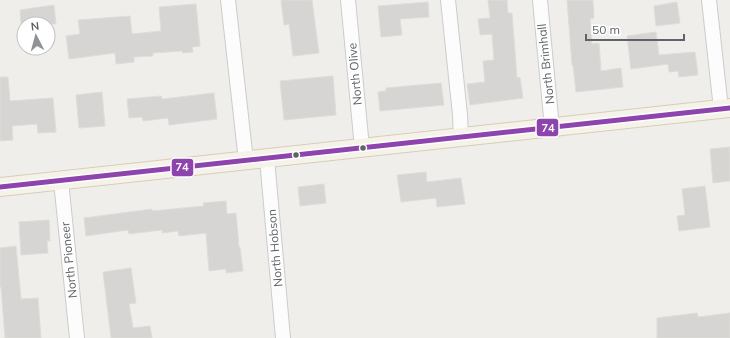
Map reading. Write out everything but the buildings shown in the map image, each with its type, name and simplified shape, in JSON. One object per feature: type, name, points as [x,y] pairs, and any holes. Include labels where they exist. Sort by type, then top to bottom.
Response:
[{"type":"main road","points":[[0,187],[725,109]]},
{"type":"street","points":[[228,0],[246,161]]},
{"type":"street","name":"North Olive","points":[[348,0],[362,148]]},
{"type":"street","points":[[448,0],[461,138]]},
{"type":"street","name":"North Brimhall","points":[[540,0],[552,128]]},
{"type":"street","points":[[709,0],[725,109]]},
{"type":"street","name":"North Hobson","points":[[267,159],[283,338]]},
{"type":"street","name":"North Pioneer","points":[[61,181],[77,338]]},
{"type":"transit line","name":"74","points":[[0,187],[730,108]]}]
